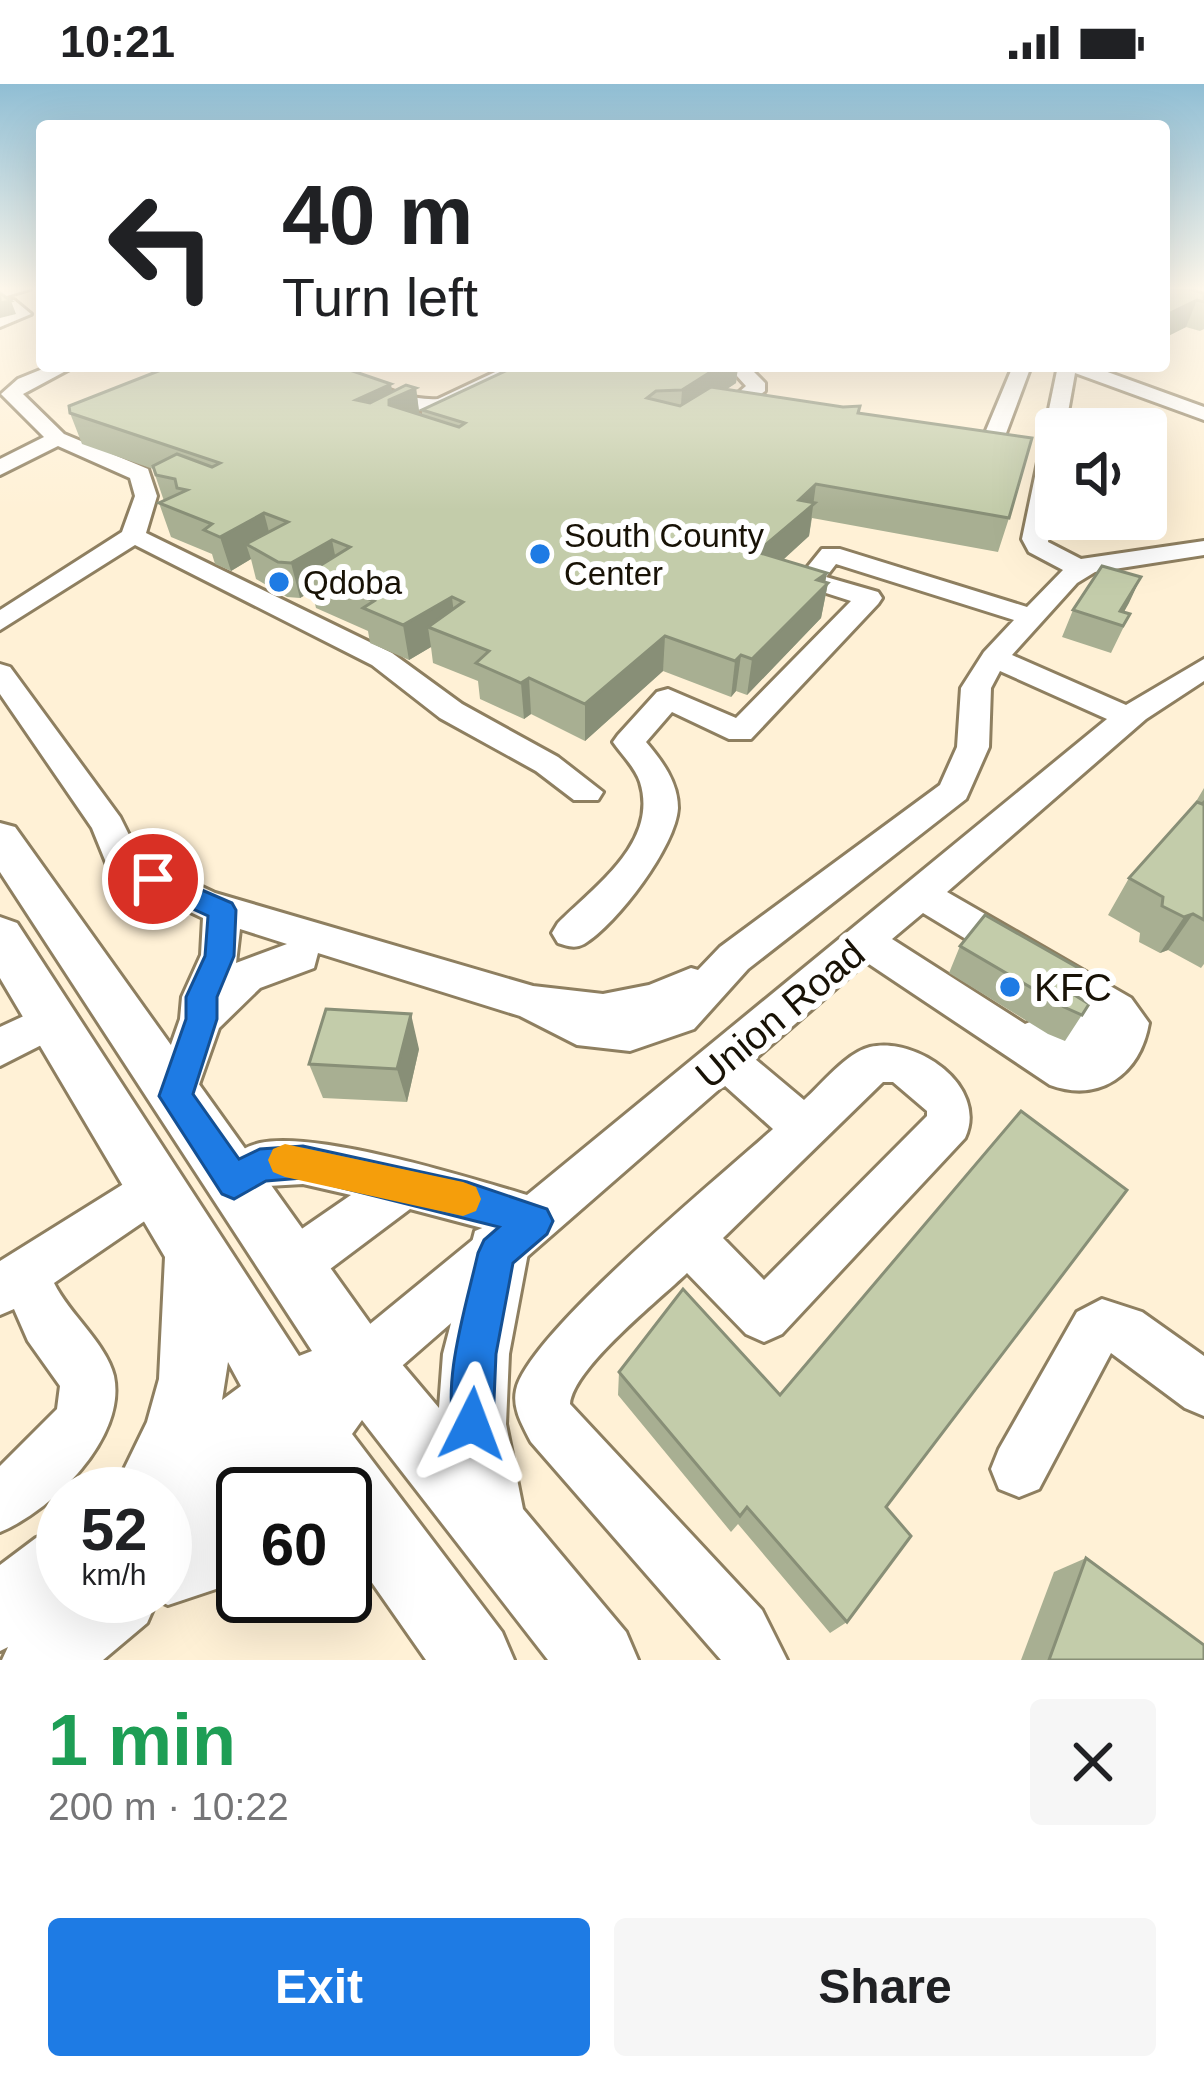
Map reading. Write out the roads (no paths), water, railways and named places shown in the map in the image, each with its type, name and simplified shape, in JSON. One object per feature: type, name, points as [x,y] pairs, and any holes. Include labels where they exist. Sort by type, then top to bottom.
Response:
[{"type":"main road","points":[[2,844],[361,1366],[598,1660]]},
{"type":"main road","points":[[0,936],[326,1467]]},
{"type":"main road","points":[[489,1525],[472,1424],[476,1354],[516,1237]]},
{"type":"main road","points":[[166,1467],[194,1389],[196,1256]]},
{"type":"main road","name":"Union Road","points":[[192,1472],[297,1415],[361,1366]]},
{"type":"main road","name":"Union Road","points":[[192,1529],[297,1415]]},
{"type":"main road","points":[[372,1551],[474,1660]]},
{"type":"main road","points":[[0,1612],[36,1585]]},
{"type":"main road","points":[[42,1660],[87,1623]]},
{"type":"street","points":[[0,622],[133,536],[146,496],[140,474],[57,438],[11,394],[54,372]]},
{"type":"street","points":[[334,372],[406,405],[428,407],[442,405],[511,372]]},
{"type":"street","points":[[743,372],[758,387],[739,405],[784,416]]},
{"type":"street","points":[[928,445],[988,452],[1020,372]]},
{"type":"street","points":[[1070,372],[1034,539],[1038,547],[1082,569]]},
{"type":"street","points":[[1088,372],[1204,413]]},
{"type":"street","points":[[0,467],[57,438]]},
{"type":"street","points":[[133,536],[382,659],[451,711],[547,764],[586,792]]},
{"type":"street","points":[[223,923],[352,946],[415,970],[533,1004],[577,1028],[630,1033],[679,1017],[716,973],[954,791],[973,747],[976,688],[994,658],[1082,569],[1111,560],[1204,548]]},
{"type":"street","points":[[571,933],[647,852],[664,812],[656,778],[629,742],[668,698],[740,732],[869,598],[810,580],[831,554],[1032,617]]},
{"type":"street","points":[[994,658],[1129,717]]},
{"type":"street","name":"Union Road","points":[[361,1366],[1129,717],[1204,668]]},
{"type":"street","points":[[0,673],[108,825],[123,855],[223,923],[299,957]]},
{"type":"street","points":[[866,942],[956,1001],[1055,1050],[1070,1053],[1087,1044],[1096,1016],[1086,1003],[1030,969],[1004,943],[921,894]]},
{"type":"street","points":[[175,1096],[201,1019],[202,997],[223,923]]},
{"type":"street","points":[[201,1019],[242,978],[273,961],[299,957],[415,970]]},
{"type":"street","points":[[0,1048],[52,1020]]},
{"type":"street","points":[[726,1060],[805,1129]]},
{"type":"street","points":[[688,1238],[764,1316],[949,1124],[949,1102],[901,1064],[873,1064],[688,1238],[565,1355],[549,1375],[543,1408],[550,1423],[740,1632],[755,1660]]},
{"type":"street","points":[[234,1182],[260,1165],[282,1160],[405,1185],[516,1237]]},
{"type":"street","points":[[292,1266],[405,1185]]},
{"type":"street","points":[[0,1503],[35,1474],[82,1422],[88,1379],[12,1282],[154,1186]]},
{"type":"street","points":[[1019,1469],[1102,1325],[1124,1330],[1204,1389]]},
{"type":"place","name":"South County Center","points":[[540,554]]},
{"type":"place","name":"Qdoba","points":[[279,582]]},
{"type":"place","name":"KFC","points":[[1010,987]]}]
